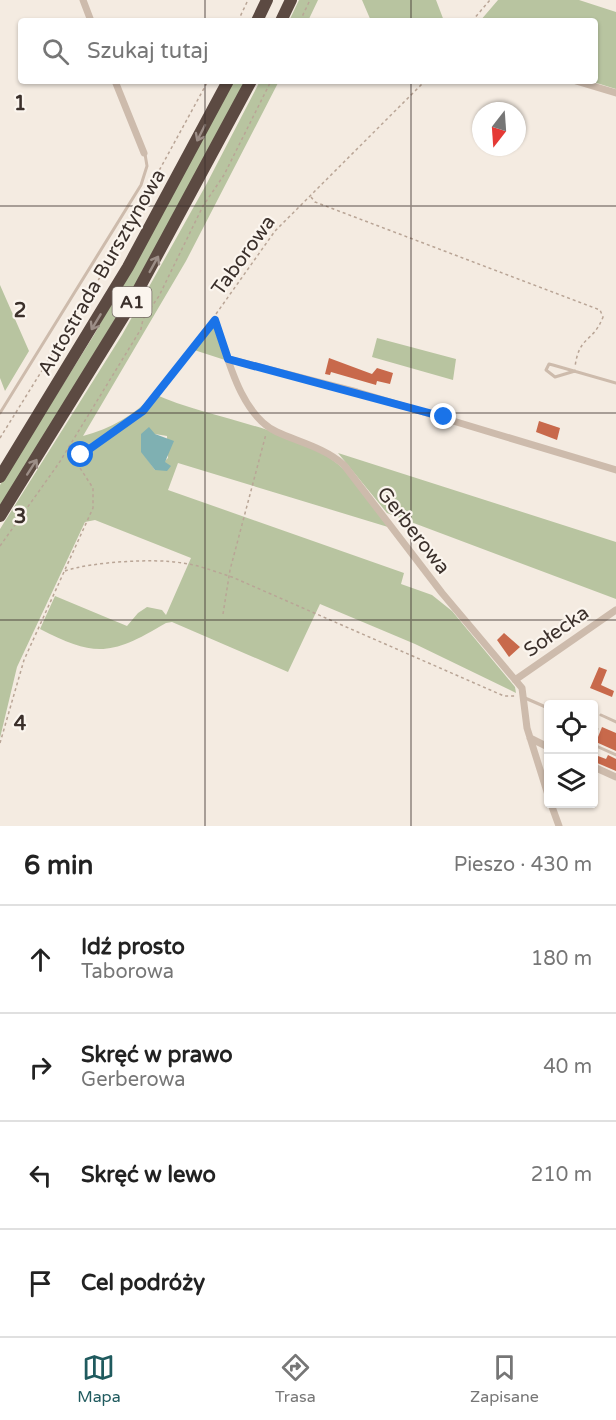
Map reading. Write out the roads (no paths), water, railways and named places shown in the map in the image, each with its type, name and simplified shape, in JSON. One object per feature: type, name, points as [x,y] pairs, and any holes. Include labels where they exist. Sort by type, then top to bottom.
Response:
[{"type":"highway","points":[[258,18],[267,0]]},
{"type":"highway","points":[[282,18],[291,0]]},
{"type":"highway","name":"Autostrada Bursztynowa","points":[[0,477],[128,267],[226,84]]},
{"type":"highway","name":"Autostrada Bursztynowa","points":[[0,516],[133,301],[249,84]]},
{"type":"street","points":[[83,0],[90,18]]},
{"type":"street","points":[[116,84],[144,153]]},
{"type":"street","points":[[586,84],[616,93]]},
{"type":"street","name":"Gerberowa","points":[[215,320],[239,389],[256,416],[268,428],[325,452],[344,465],[449,601],[515,680],[524,697],[530,738],[544,780]]},
{"type":"street","points":[[228,359],[357,392],[616,470]]},
{"type":"street","name":"Sołecka","points":[[515,680],[616,610]]},
{"type":"street","points":[[530,738],[544,745]]},
{"type":"street","points":[[598,769],[616,777]]},
{"type":"street","points":[[552,808],[559,826]]},
{"type":"lane","points":[[0,413],[141,185],[147,166],[144,153]]},
{"type":"lane","points":[[574,371],[555,378],[546,370],[549,364],[616,382]]},
{"type":"lane","points":[[524,697],[544,706]]},
{"type":"lane","points":[[601,715],[616,722]]},
{"type":"lane","points":[[598,747],[616,754]]},
{"type":"water","points":[[149,427],[155,434],[174,441],[165,462],[171,466],[167,471],[155,470],[141,452],[141,434]]}]
